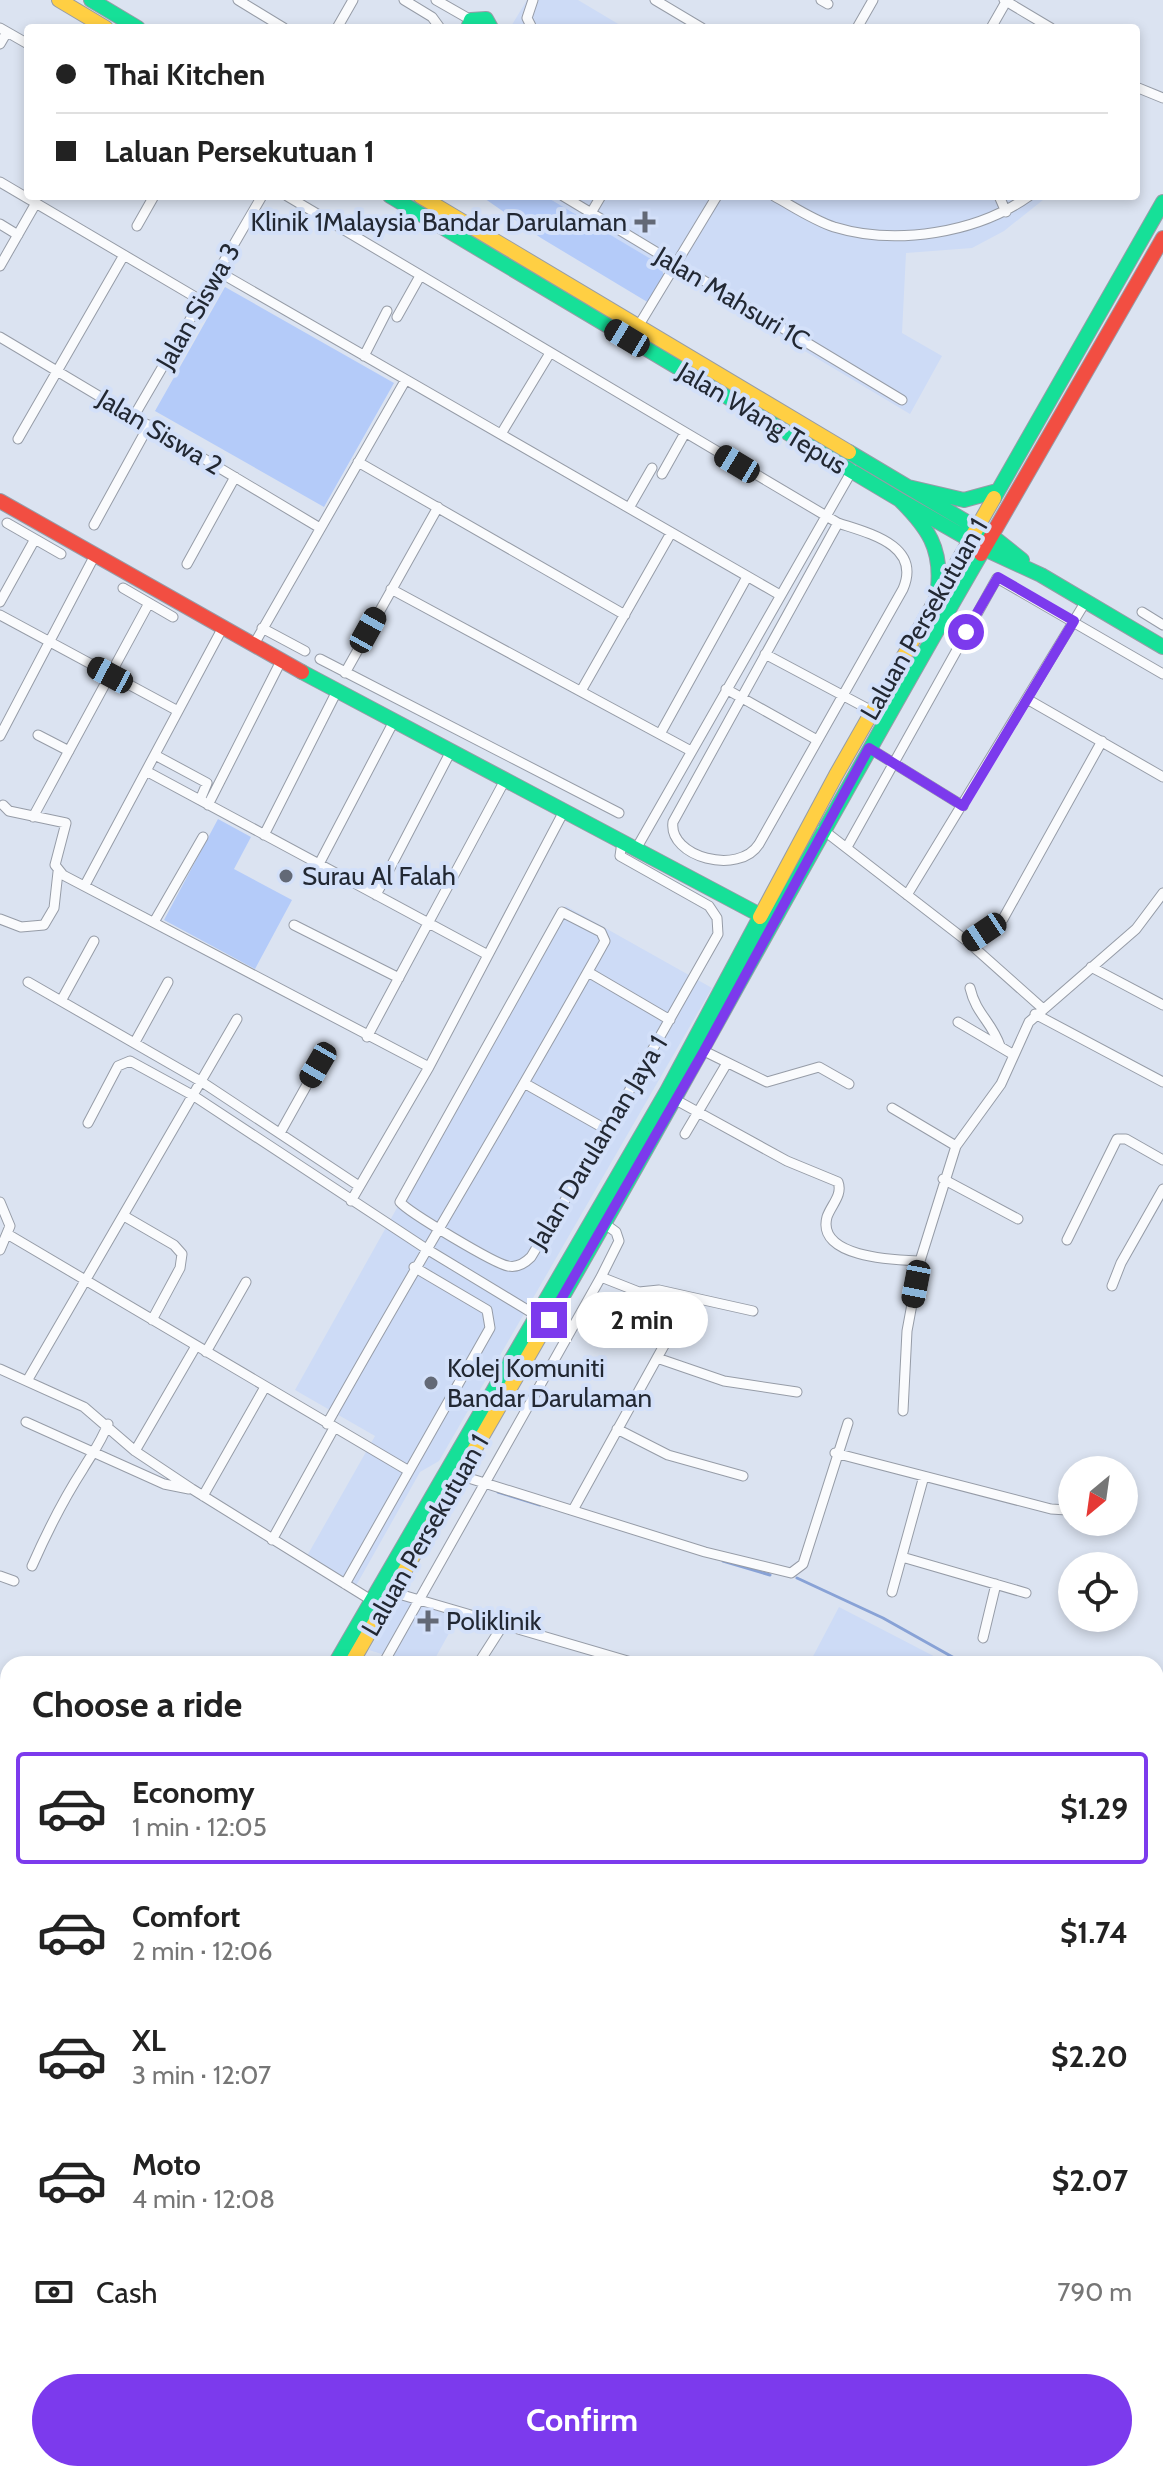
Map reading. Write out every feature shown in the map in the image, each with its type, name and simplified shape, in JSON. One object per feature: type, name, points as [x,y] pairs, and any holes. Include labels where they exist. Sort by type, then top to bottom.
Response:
[{"type":"main road","points":[[59,0],[99,24]]},
{"type":"main road","points":[[91,0],[131,24]]},
{"type":"main road","points":[[469,24],[482,17],[488,24]]},
{"type":"main road","name":"Jalan Wang Tepus","points":[[397,200],[1163,647]]},
{"type":"main road","name":"Jalan Wang Tepus","points":[[427,200],[639,325],[855,465]]},
{"type":"main road","points":[[435,200],[446,211]]},
{"type":"main road","name":"Laluan Persekutuan 1","points":[[360,1656],[391,1591],[459,1475],[872,711],[1163,202]]},
{"type":"main road","name":"Laluan Persekutuan 1","points":[[340,1656],[544,1317],[605,1224],[704,1051],[822,829],[1163,238]]},
{"type":"main road","points":[[904,494],[960,501],[985,498],[997,491]]},
{"type":"main road","points":[[904,494],[939,546],[941,568],[936,597]]},
{"type":"main road","points":[[0,501],[222,629],[629,846],[699,891],[760,915]]},
{"type":"street","points":[[238,0],[277,24]]},
{"type":"street","points":[[339,24],[353,0]]},
{"type":"street","points":[[436,0],[469,24]]},
{"type":"street","points":[[530,24],[527,18],[533,0]]},
{"type":"street","points":[[655,0],[673,4],[694,24]]},
{"type":"street","points":[[859,24],[873,0]]},
{"type":"street","points":[[993,24],[1006,0],[1045,24]]},
{"type":"street","points":[[406,1],[432,17],[437,24]]},
{"type":"street","points":[[0,44],[4,30],[24,42]]},
{"type":"street","points":[[1140,89],[1163,98]]},
{"type":"street","points":[[0,182],[24,196]]},
{"type":"street","points":[[31,200],[202,301]]},
{"type":"street","points":[[137,226],[152,200]]},
{"type":"street","name":"Jalan Siswa 3","points":[[134,416],[260,200]]},
{"type":"street","points":[[294,200],[825,516],[883,538],[897,547],[907,574],[903,589],[817,740],[750,854],[740,860],[714,861],[681,844],[674,836],[675,817],[838,523]]},
{"type":"street","name":"Jalan Mahsuri 1C","points":[[570,200],[902,400]]},
{"type":"street","points":[[591,213],[599,200]]},
{"type":"street","points":[[639,325],[715,200]]},
{"type":"street","points":[[782,200],[838,228],[880,234],[934,232],[1006,212],[1023,200]]},
{"type":"street","points":[[1001,200],[1006,212]]},
{"type":"street","points":[[0,266],[36,203]]},
{"type":"street","points":[[0,224],[18,235]]},
{"type":"street","points":[[18,439],[124,255]]},
{"type":"street","points":[[219,272],[780,595]]},
{"type":"street","points":[[397,317],[420,276]]},
{"type":"street","points":[[364,356],[387,311]]},
{"type":"street","name":"Jalan Siswa 2","points":[[0,337],[320,528]]},
{"type":"street","points":[[501,434],[550,353]]},
{"type":"street","points":[[253,646],[405,381]]},
{"type":"street","points":[[94,525],[149,425]]},
{"type":"street","points":[[662,474],[685,433]]},
{"type":"street","points":[[358,462],[625,615]]},
{"type":"street","points":[[629,846],[691,751],[855,465]]},
{"type":"street","points":[[629,508],[652,468]]},
{"type":"street","points":[[187,564],[235,477]]},
{"type":"street","points":[[345,673],[438,507]]},
{"type":"street","points":[[7,523],[61,554]]},
{"type":"street","points":[[581,691],[671,533]]},
{"type":"street","points":[[0,602],[35,539]]},
{"type":"street","points":[[0,736],[95,555]]},
{"type":"street","points":[[660,734],[747,577]]},
{"type":"street","points":[[847,847],[998,577],[1163,674]]},
{"type":"street","points":[[123,588],[173,617]]},
{"type":"street","points":[[391,589],[691,751]]},
{"type":"street","points":[[907,895],[1086,601]]},
{"type":"street","points":[[33,817],[149,603]]},
{"type":"street","points":[[1142,612],[1163,625]]},
{"type":"street","points":[[0,615],[178,711]]},
{"type":"street","points":[[262,628],[305,651]]},
{"type":"street","points":[[85,885],[222,629]]},
{"type":"street","points":[[765,654],[872,711]]},
{"type":"street","points":[[320,659],[619,813]]},
{"type":"street","points":[[204,803],[281,661]]},
{"type":"street","points":[[726,689],[817,740]]},
{"type":"street","points":[[264,835],[337,691]]},
{"type":"street","points":[[1027,699],[1163,777]]},
{"type":"street","points":[[319,864],[394,721]]},
{"type":"street","points":[[38,735],[69,751]]},
{"type":"street","points":[[968,942],[1003,919],[1102,741]]},
{"type":"street","points":[[869,748],[963,806]]},
{"type":"street","points":[[376,895],[451,751]]},
{"type":"street","points":[[155,755],[207,783],[204,803]]},
{"type":"street","points":[[146,771],[488,955]]},
{"type":"street","points":[[367,1037],[505,780]]},
{"type":"street","points":[[0,919],[21,927],[44,925],[54,908],[58,872],[55,865],[66,823],[9,811],[3,805]]},
{"type":"street","points":[[351,1201],[429,1067],[564,811]]},
{"type":"street","points":[[822,829],[968,942],[1038,1010],[1163,1082]]},
{"type":"street","points":[[154,922],[203,837]]},
{"type":"street","points":[[58,872],[429,1067]]},
{"type":"street","name":"Jalan Darulaman Jaya 1","points":[[438,1227],[502,1264],[513,1266],[525,1262],[607,1130],[719,930],[714,912],[699,891]]},
{"type":"street","points":[[903,1411],[907,1331],[920,1261],[943,1179],[956,1146],[1001,1084],[1038,1010],[1136,929],[1162,898]]},
{"type":"street","points":[[272,1540],[414,1267],[425,1248],[438,1227],[524,1083],[606,935],[562,912],[402,1195],[400,1202],[405,1208],[438,1227]]},
{"type":"street","points":[[294,925],[399,978]]},
{"type":"street","points":[[61,1001],[94,941]]},
{"type":"street","points":[[1091,967],[1163,1005]]},
{"type":"street","points":[[588,972],[670,1020]]},
{"type":"street","points":[[28,982],[202,1082],[359,1186]]},
{"type":"street","points":[[135,1042],[168,982]]},
{"type":"street","points":[[970,988],[977,1013],[994,1030],[1000,1046]]},
{"type":"street","points":[[27,1381],[237,1019]]},
{"type":"street","points":[[958,1022],[1014,1055]]},
{"type":"street","points":[[704,1051],[760,1080],[775,1082],[819,1067],[849,1084]]},
{"type":"street","points":[[88,1123],[118,1066],[126,1061],[194,1096],[351,1201],[544,1317],[567,1334]]},
{"type":"street","points":[[685,1134],[727,1063]]},
{"type":"street","points":[[280,1133],[318,1065]]},
{"type":"street","points":[[524,1083],[607,1130]]},
{"type":"street","points":[[676,1100],[787,1161],[838,1182],[840,1191],[826,1223],[827,1232],[838,1245],[871,1257],[920,1261]]},
{"type":"street","points":[[892,1108],[956,1146]]},
{"type":"street","points":[[1067,1240],[1117,1139],[1126,1139],[1163,1160]]},
{"type":"street","points":[[943,1179],[1018,1219]]},
{"type":"street","points":[[1112,1286],[1121,1263],[1163,1189]]},
{"type":"street","points":[[0,1202],[9,1217],[9,1235],[0,1250]]},
{"type":"street","points":[[124,1216],[174,1245],[182,1254],[180,1268],[152,1320]]},
{"type":"street","points":[[388,1656],[601,1277],[619,1241],[616,1232],[605,1224]]},
{"type":"street","points":[[9,1235],[409,1471]]},
{"type":"street","points":[[345,1584],[491,1320],[487,1310],[414,1267]]},
{"type":"street","points":[[601,1277],[639,1292],[659,1290],[753,1311]]},
{"type":"street","points":[[206,1352],[246,1282]]},
{"type":"street","points":[[573,1510],[672,1331]]},
{"type":"street","points":[[135,1451],[196,1346]]},
{"type":"street","points":[[657,1358],[724,1381],[797,1392]]},
{"type":"street","points":[[0,1369],[84,1407],[108,1424],[135,1451],[371,1600]]},
{"type":"street","points":[[203,1496],[265,1387]]},
{"type":"street","points":[[26,1422],[164,1484],[192,1489]]},
{"type":"street","points":[[459,1475],[761,1567],[796,1572],[803,1564],[835,1453],[848,1423]]},
{"type":"street","points":[[32,1566],[48,1529],[84,1466],[97,1452],[108,1424]]},
{"type":"street","points":[[617,1429],[668,1455],[743,1476]]},
{"type":"street","points":[[835,1453],[1058,1509]]},
{"type":"street","points":[[892,1592],[924,1476]]},
{"type":"street","points":[[902,1557],[1026,1593]]},
{"type":"street","points":[[0,1576],[14,1581]]},
{"type":"street","points":[[983,1638],[996,1584]]},
{"type":"street","points":[[391,1591],[610,1656]]},
{"type":"street","points":[[483,1656],[503,1625]]},
{"type":"shaded area","points":[[527,0],[578,0],[618,24],[512,24]]},
{"type":"shaded area","points":[[487,200],[552,200],[661,265],[664,277],[649,303],[541,238]]},
{"type":"shaded area","points":[[552,200],[1043,200],[1004,231],[972,248],[906,253],[902,333],[942,356],[910,414]]},
{"type":"shaded area","points":[[225,287],[394,383],[324,507],[155,411]]},
{"type":"shaded area","points":[[218,819],[251,837],[234,869],[292,900],[255,969],[164,920]]},
{"type":"shaded area","points":[[566,906],[712,988],[439,1461],[420,1472],[353,1591],[303,1563],[375,1436],[295,1390]]},
{"type":"shaded area","points":[[404,1590],[463,1608],[436,1656],[388,1656],[369,1650]]},
{"type":"shaded area","points":[[839,1607],[934,1656],[813,1656]]},
{"type":"waterway","points":[[498,1492],[540,1505]]},
{"type":"waterway","points":[[723,1561],[770,1575]]},
{"type":"waterway","points":[[797,1578],[883,1618],[951,1656]]},
{"type":"traffic: fast","points":[[91,0],[131,24]]},
{"type":"traffic: fast","points":[[470,24],[471,20],[486,19],[489,24]]},
{"type":"traffic: fast","points":[[397,200],[900,500],[991,552],[1041,575],[1163,647]]},
{"type":"traffic: fast","points":[[994,498],[1163,202]]},
{"type":"traffic: fast","points":[[849,452],[997,540],[1022,560]]},
{"type":"traffic: fast","points":[[908,487],[964,500],[997,491]]},
{"type":"traffic: fast","points":[[900,500],[931,540],[938,561],[938,588]]},
{"type":"traffic: fast","points":[[556,1308],[981,554]]},
{"type":"traffic: fast","points":[[302,672],[760,915]]},
{"type":"traffic: fast","points":[[340,1656],[667,1091],[760,917]]},
{"type":"traffic: slow","points":[[59,0],[99,24]]},
{"type":"traffic: slow","points":[[427,200],[849,452]]},
{"type":"traffic: slow","points":[[760,917],[836,775],[994,498]]},
{"type":"traffic: slow","points":[[356,1656],[556,1308]]},
{"type":"traffic: jam","points":[[981,554],[1163,238]]},
{"type":"traffic: jam","points":[[0,501],[302,672]]},
{"type":"place","name":"Klinik 1Malaysia Bandar Darulaman","points":[[645,222]]},
{"type":"place","name":"Surau Al Falah","points":[[286,876]]},
{"type":"place","name":"Kolej Komuniti Bandar Darulaman","points":[[431,1383]]},
{"type":"place","name":"Poliklinik","points":[[428,1621]]},
{"type":"route","points":[[549,1320],[704,1051],[822,829],[869,748],[963,806],[1074,621],[998,577],[966,632]]}]
